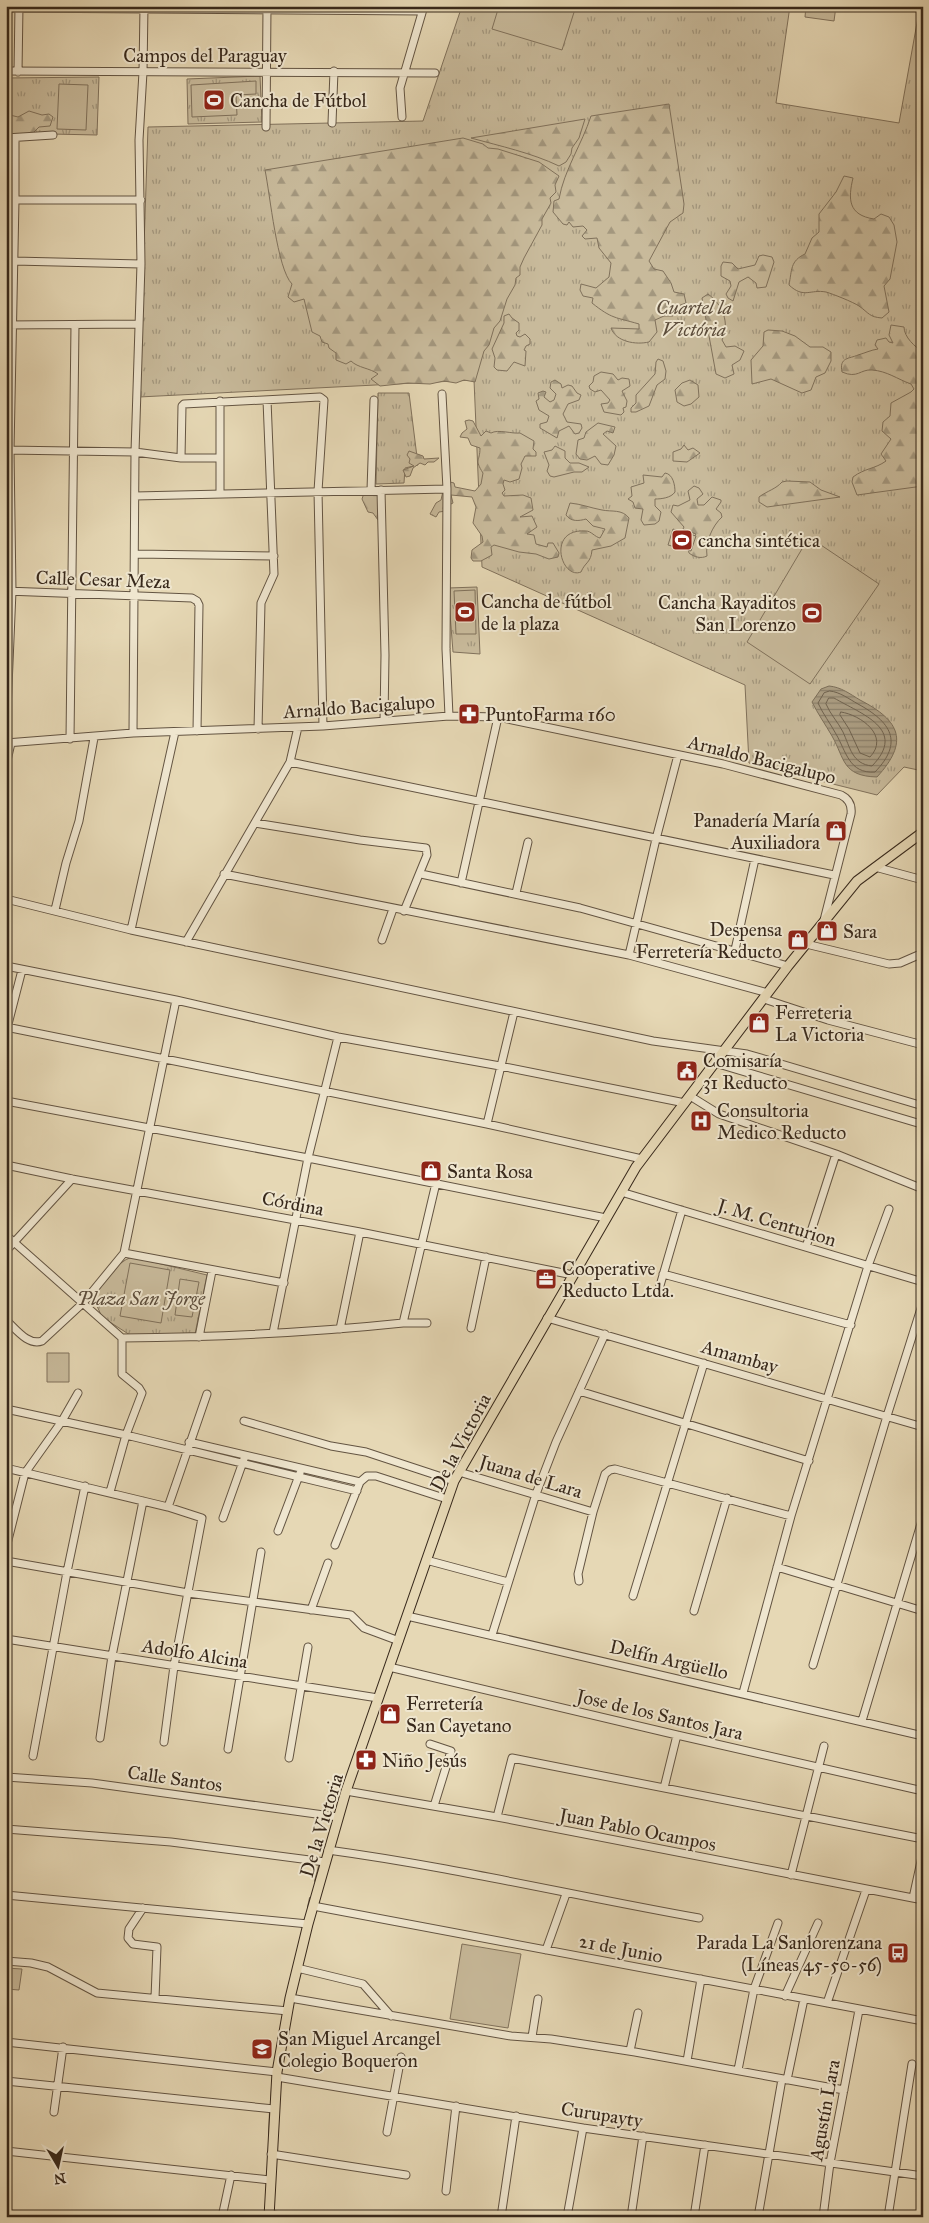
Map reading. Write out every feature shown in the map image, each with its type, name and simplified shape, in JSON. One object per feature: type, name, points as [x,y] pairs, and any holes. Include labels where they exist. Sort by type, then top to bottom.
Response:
[{"type":"main road","name":"De la Victoria","points":[[269,2216],[277,2074],[290,1998],[308,1924],[346,1791],[454,1481],[572,1275],[642,1159],[824,921],[832,905],[875,867],[923,832]]},
{"type":"street","points":[[18,72],[19,7]]},
{"type":"street","points":[[6,8],[423,9],[400,88],[402,117]]},
{"type":"street","points":[[133,733],[136,554],[135,452],[141,264],[139,140],[144,72],[144,8]]},
{"type":"street","points":[[266,127],[267,8]]},
{"type":"street","points":[[332,123],[334,71]]},
{"type":"street","name":"Campos del Paraguay","points":[[6,72],[436,72]]},
{"type":"street","points":[[6,138],[53,136]]},
{"type":"street","points":[[6,734],[9,591],[8,450],[10,325],[14,261],[15,138]]},
{"type":"street","points":[[6,200],[141,200]]},
{"type":"street","points":[[14,261],[141,264]]},
{"type":"street","points":[[10,325],[139,324]]},
{"type":"street","points":[[70,739],[75,325]]},
{"type":"street","points":[[442,394],[447,488],[446,649],[449,716]]},
{"type":"street","points":[[181,458],[183,404],[320,397],[324,400],[318,492],[323,726]]},
{"type":"street","points":[[258,729],[260,603],[274,574],[267,400]]},
{"type":"street","points":[[371,490],[374,400]]},
{"type":"street","points":[[220,401],[220,493]]},
{"type":"street","points":[[8,450],[135,452],[181,458],[220,458]]},
{"type":"street","points":[[135,496],[447,488]]},
{"type":"street","points":[[381,490],[385,655],[384,720]]},
{"type":"street","points":[[136,554],[274,556]]},
{"type":"street","name":"Calle Cesar Meza","points":[[9,591],[192,598],[197,600],[199,605],[198,732]]},
{"type":"street","name":"Arnaldo Bacigalupo","points":[[9,743],[94,738],[133,733],[323,726],[449,716],[498,717],[723,764],[845,797],[850,803],[851,814],[834,875],[832,905]]},
{"type":"street","points":[[461,883],[498,717]]},
{"type":"street","points":[[186,942],[290,762],[298,727]]},
{"type":"street","points":[[130,930],[175,732]]},
{"type":"street","points":[[55,910],[66,863],[79,821],[94,738]]},
{"type":"street","points":[[6,765],[9,743]]},
{"type":"street","points":[[630,955],[656,839],[678,756]]},
{"type":"street","points":[[290,762],[834,875]]},
{"type":"street","points":[[255,823],[360,840],[422,846],[426,848],[428,855],[404,911]]},
{"type":"street","points":[[516,893],[528,842]]},
{"type":"street","points":[[735,950],[755,858]]},
{"type":"street","points":[[875,867],[923,880]]},
{"type":"street","points":[[224,874],[630,955],[766,996],[828,1020],[923,1045]]},
{"type":"street","points":[[421,874],[516,893],[735,950],[788,966]]},
{"type":"street","points":[[6,899],[130,930],[514,1012],[653,1041],[725,1050],[923,1106]]},
{"type":"street","points":[[382,940],[393,909]]},
{"type":"street","points":[[806,944],[889,964],[900,963],[923,953]]},
{"type":"street","points":[[6,966],[176,1000],[338,1037],[687,1100],[719,1114],[836,1154],[923,1189]]},
{"type":"street","points":[[22,970],[7,1029],[487,1124],[642,1159]]},
{"type":"street","points":[[6,1320],[30,1341],[36,1343],[42,1341],[82,1303],[124,1253],[148,1128],[176,1000]]},
{"type":"street","points":[[487,1124],[514,1012]]},
{"type":"street","points":[[273,1333],[308,1158],[326,1092],[338,1037]]},
{"type":"street","points":[[715,1064],[921,1124]]},
{"type":"street","points":[[6,1101],[308,1158],[606,1218]]},
{"type":"street","points":[[806,1247],[836,1154]]},
{"type":"street","name":"Córdina","points":[[6,1165],[72,1180],[360,1232],[572,1275]]},
{"type":"street","points":[[6,1251],[72,1180]]},
{"type":"street","points":[[403,1322],[436,1183]]},
{"type":"street","name":"J. M. Centurion","points":[[621,1192],[923,1282]]},
{"type":"street","points":[[743,1693],[791,1516],[868,1266],[889,1208]]},
{"type":"street","points":[[659,1289],[682,1210]]},
{"type":"street","points":[[340,1329],[360,1232]]},
{"type":"street","points":[[6,1235],[122,1338],[199,1337],[340,1329],[403,1322],[427,1323]]},
{"type":"street","points":[[124,1253],[284,1283]]},
{"type":"street","points":[[471,1328],[486,1257]]},
{"type":"street","points":[[199,1337],[212,1271]]},
{"type":"street","points":[[663,1274],[851,1325]]},
{"type":"street","points":[[813,1666],[923,1302]]},
{"type":"street","name":"Amambay","points":[[547,1318],[923,1427]]},
{"type":"street","points":[[492,1635],[536,1494],[604,1334]]},
{"type":"street","points":[[110,1492],[126,1435],[142,1393],[139,1388],[122,1374],[122,1338]]},
{"type":"street","points":[[633,1596],[704,1363]]},
{"type":"street","points":[[579,1391],[808,1461]]},
{"type":"street","points":[[6,1548],[25,1473],[62,1421],[78,1393]]},
{"type":"street","points":[[168,1507],[206,1394]]},
{"type":"street","points":[[6,1409],[126,1435],[356,1490]]},
{"type":"street","points":[[244,1421],[331,1446],[366,1452],[454,1481]]},
{"type":"street","points":[[189,1442],[360,1482]]},
{"type":"street","points":[[223,1518],[245,1456]]},
{"type":"street","points":[[6,1468],[110,1492],[202,1518],[174,1666],[164,1742]]},
{"type":"street","points":[[579,1581],[578,1574],[593,1512],[605,1474],[615,1468],[791,1516]]},
{"type":"street","points":[[278,1531],[301,1469]]},
{"type":"street","name":"Juana de Lara","points":[[459,1472],[593,1512]]},
{"type":"street","points":[[335,1545],[356,1490],[360,1482],[367,1476],[376,1476],[447,1499]]},
{"type":"street","points":[[33,1756],[67,1572],[86,1486]]},
{"type":"street","points":[[694,1611],[728,1498]]},
{"type":"street","points":[[100,1738],[112,1656],[144,1501]]},
{"type":"street","points":[[862,1721],[923,1516]]},
{"type":"street","points":[[228,1749],[261,1552]]},
{"type":"street","points":[[426,1560],[508,1582]]},
{"type":"street","points":[[6,1562],[188,1594],[351,1615],[364,1628],[399,1641]]},
{"type":"street","points":[[311,1610],[328,1563]]},
{"type":"street","points":[[777,1567],[923,1611]]},
{"type":"street","name":"Delfín Argüello","points":[[407,1616],[923,1736]]},
{"type":"street","name":"Adolfo Alcina","points":[[6,1640],[378,1698]]},
{"type":"street","points":[[290,1758],[300,1685],[308,1647]]},
{"type":"street","name":"Jose de los Santos Jara","points":[[390,1667],[677,1736],[923,1791]]},
{"type":"street","points":[[664,1788],[677,1736]]},
{"type":"street","points":[[430,1744],[451,1751],[434,1806]]},
{"type":"street","points":[[791,1875],[824,1746]]},
{"type":"street","points":[[497,1817],[512,1758],[923,1839]]},
{"type":"street","name":"Calle Santos","points":[[6,1777],[92,1783],[338,1817]]},
{"type":"street","name":"Juan Pablo Ocampos","points":[[346,1791],[497,1817],[923,1900]]},
{"type":"street","points":[[6,1829],[171,1842],[325,1862]]},
{"type":"street","points":[[328,1850],[407,1861],[566,1894],[699,1918]]},
{"type":"street","points":[[913,1898],[923,1852]]},
{"type":"street","points":[[827,2003],[866,1890]]},
{"type":"street","points":[[546,1950],[566,1894]]},
{"type":"street","points":[[6,1895],[308,1924]]},
{"type":"street","name":"21 de Junio","points":[[313,1906],[923,2021]]},
{"type":"street","points":[[143,1908],[129,1929],[128,1938],[132,1944],[157,1947],[155,1998]]},
{"type":"street","points":[[738,2070],[754,1989],[778,1923]]},
{"type":"street","points":[[785,1996],[818,1923]]},
{"type":"street","points":[[6,1962],[31,1963],[48,1967],[98,1993],[288,2011]]},
{"type":"street","points":[[297,1968],[363,1984],[391,2016]]},
{"type":"street","points":[[686,2060],[701,1979]]},
{"type":"street","points":[[290,1998],[391,2016],[686,2060],[844,2090]]},
{"type":"street","points":[[532,2038],[538,1999]]},
{"type":"street","points":[[758,2217],[769,2154],[804,1999]]},
{"type":"street","name":"Agustín Lara","points":[[823,2217],[830,2163],[859,2010]]},
{"type":"street","points":[[630,2051],[638,2013]]},
{"type":"street","name":"Curupayty","points":[[6,2042],[63,2047],[277,2074],[583,2128],[923,2176]]},
{"type":"street","points":[[54,2112],[63,2047]]},
{"type":"street","points":[[387,2132],[400,2057]]},
{"type":"street","points":[[888,2217],[912,2064]]},
{"type":"street","points":[[6,2081],[274,2109]]},
{"type":"street","points":[[446,2191],[456,2106]]},
{"type":"street","points":[[501,2217],[516,2116]]},
{"type":"street","points":[[566,2217],[583,2128]]},
{"type":"street","points":[[631,2217],[642,2136]]},
{"type":"street","points":[[694,2217],[705,2145]]},
{"type":"street","points":[[6,2151],[270,2180]]},
{"type":"street","points":[[271,2154],[406,2175]]},
{"type":"street","points":[[222,2217],[231,2175]]},
{"type":"street","points":[[269,2216],[284,2217]]},
{"type":"green space","name":"Cuartel la Victória","points":[[462,6],[790,6],[776,103],[899,123],[920,6],[923,6],[923,771],[904,767],[877,795],[749,763],[745,685],[482,567],[474,380],[139,397],[148,127],[423,121]]},
{"type":"green space","points":[[499,6],[576,6],[562,50],[492,29]]},
{"type":"green space","points":[[806,6],[836,6],[834,21],[805,17]]},
{"type":"green space","points":[[260,76],[262,122],[188,124],[187,79]]},
{"type":"green space","points":[[99,77],[97,135],[6,133],[6,78]]},
{"type":"green space","name":"Cancha de Fútbol","points":[[256,81],[256,94],[236,95],[237,115],[192,117],[191,85]]},
{"type":"green space","points":[[59,84],[88,85],[86,130],[57,129]]},
{"type":"green space","points":[[669,104],[684,204],[683,213],[670,222],[649,261],[654,269],[663,271],[671,283],[674,292],[684,294],[686,303],[675,307],[673,316],[664,316],[655,320],[657,332],[649,342],[633,343],[617,337],[611,328],[639,329],[639,324],[609,315],[592,303],[593,298],[583,296],[580,290],[581,284],[596,288],[609,277],[611,263],[599,248],[597,238],[585,239],[582,236],[587,230],[583,226],[573,227],[569,222],[567,225],[563,224],[553,212],[554,201],[559,199],[569,167],[591,116]]},
{"type":"green space","points":[[29,111],[42,115],[49,114],[53,117],[50,126],[39,127],[31,135],[14,134],[6,131],[6,114],[18,117]]},
{"type":"green space","points":[[585,119],[571,154],[566,162],[559,166],[527,154],[471,138]]},
{"type":"green space","points":[[463,138],[483,144],[488,148],[498,149],[539,162],[559,176],[555,185],[556,192],[550,198],[551,203],[542,219],[542,225],[524,258],[520,267],[520,275],[516,278],[515,285],[507,299],[500,321],[494,328],[489,345],[484,351],[475,382],[464,380],[456,383],[444,381],[430,384],[408,383],[380,386],[371,379],[378,374],[375,372],[351,361],[346,364],[336,360],[336,353],[329,348],[328,344],[322,342],[320,336],[312,332],[304,299],[294,302],[288,297],[292,284],[287,276],[278,248],[265,170]]},
{"type":"green space","points":[[844,176],[853,178],[852,205],[859,214],[874,219],[881,214],[889,217],[894,225],[897,242],[890,279],[884,286],[889,312],[882,318],[872,316],[856,304],[829,293],[820,291],[803,293],[789,285],[794,263],[805,254],[812,238],[819,232],[819,214],[836,192]]},
{"type":"green space","points":[[759,256],[772,257],[774,262],[766,287],[757,288],[756,283],[748,277],[739,282],[733,301],[728,298],[726,294],[731,286],[730,281],[721,276],[723,262],[732,263],[738,269],[755,265]]},
{"type":"green space","points":[[708,294],[718,303],[724,315],[725,327],[722,340],[726,347],[735,346],[744,351],[740,360],[732,365],[734,374],[725,378],[716,374],[702,298]]},
{"type":"green space","points":[[509,314],[519,323],[517,336],[520,337],[525,334],[530,339],[530,344],[524,350],[526,351],[525,366],[514,362],[507,371],[497,370],[494,367],[495,358],[492,349],[504,323],[504,316]]},
{"type":"green space","points":[[891,325],[904,327],[904,331],[913,345],[923,352],[923,486],[857,495],[852,482],[853,477],[886,461],[881,454],[891,439],[882,431],[883,422],[890,416],[891,403],[914,389],[911,384],[887,374],[868,370],[847,374],[842,372],[841,367],[843,361],[848,358],[878,349],[875,345],[877,340],[886,338],[889,342],[893,343],[889,335]]},
{"type":"green space","points":[[768,330],[782,331],[795,336],[810,347],[823,347],[831,352],[831,361],[825,373],[816,377],[811,390],[802,393],[771,379],[752,384],[751,360],[763,346],[764,332]]},
{"type":"green space","points":[[658,359],[663,361],[666,371],[665,379],[657,385],[649,406],[636,412],[631,412],[631,408],[636,403],[636,395],[655,374]]},
{"type":"green space","points":[[601,372],[613,374],[618,380],[622,378],[629,379],[630,386],[622,391],[627,401],[626,407],[623,408],[624,412],[621,415],[604,412],[601,404],[608,403],[610,400],[601,390],[595,392],[590,389],[589,386],[593,382],[594,376]]},
{"type":"green space","points":[[555,380],[561,384],[562,388],[568,385],[572,386],[581,395],[579,400],[568,404],[563,414],[567,422],[581,424],[582,428],[579,433],[575,434],[569,426],[559,431],[557,438],[540,428],[540,424],[547,422],[549,416],[539,410],[536,401],[539,399],[538,393],[546,392],[544,397],[550,402],[554,400],[556,394],[550,388],[551,382]]},
{"type":"green space","points":[[690,380],[698,385],[699,397],[691,404],[684,406],[677,402],[675,390],[682,383]]},
{"type":"green space","points":[[378,393],[409,393],[418,465],[405,468],[404,483],[376,484]]},
{"type":"green space","points":[[465,421],[473,421],[481,436],[486,431],[491,433],[497,431],[520,433],[534,441],[533,449],[536,452],[536,456],[525,456],[521,464],[522,468],[519,479],[510,482],[504,480],[505,490],[502,493],[504,496],[523,495],[531,498],[533,510],[520,517],[532,516],[537,527],[527,534],[534,535],[536,544],[547,547],[548,543],[553,543],[559,553],[558,557],[549,559],[536,554],[519,552],[494,545],[491,547],[492,555],[481,561],[473,561],[471,558],[472,550],[483,542],[482,536],[473,523],[476,507],[472,497],[451,495],[453,503],[449,505],[446,511],[439,512],[436,517],[430,514],[436,503],[441,500],[443,491],[450,482],[454,483],[455,487],[475,491],[481,484],[483,473],[478,463],[480,448],[471,445],[468,438],[460,437],[467,429]]},
{"type":"green space","points":[[598,423],[615,427],[613,433],[607,431],[603,434],[616,446],[614,455],[608,465],[601,464],[595,456],[587,460],[580,459],[576,454],[578,440],[584,438],[586,432]]},
{"type":"green space","points":[[684,445],[688,450],[693,448],[700,453],[687,462],[673,461],[673,452],[681,449]]},
{"type":"green space","points":[[555,446],[565,451],[565,458],[570,463],[579,463],[589,467],[582,472],[550,476],[547,471],[549,465],[544,452],[552,450]]},
{"type":"green space","points":[[409,451],[423,456],[424,459],[439,458],[425,465],[420,463],[413,468],[410,476],[406,477],[403,470],[414,466],[409,463],[410,459],[407,455]]},
{"type":"green space","points":[[665,473],[672,478],[675,492],[668,497],[655,499],[655,506],[661,512],[659,521],[655,524],[644,525],[641,520],[643,509],[635,508],[633,502],[628,499],[632,496],[631,487],[644,483],[643,475],[662,477]]},
{"type":"green space","points":[[782,482],[810,482],[821,490],[840,497],[767,507],[759,502],[759,497]]},
{"type":"green space","points":[[694,486],[699,488],[703,494],[697,499],[698,505],[704,505],[712,497],[721,500],[716,509],[721,513],[722,517],[710,535],[707,556],[702,557],[689,553],[688,548],[696,534],[683,529],[684,527],[671,512],[673,505],[678,506],[690,500],[688,491]]},
{"type":"green space","points":[[374,492],[378,495],[378,520],[373,513],[368,512],[362,499],[364,493]]},
{"type":"green space","points":[[570,503],[620,512],[629,518],[625,538],[611,546],[592,550],[589,560],[581,572],[574,572],[568,569],[563,562],[561,553],[566,537],[573,532],[586,531],[600,538],[605,529],[593,526],[586,519],[570,519],[566,515]]},
{"type":"green space","name":"cancha sintética","points":[[673,529],[696,536],[691,551],[668,545]]},
{"type":"green space","name":"Cancha Rayaditos San Lorenzo","points":[[809,537],[879,584],[810,684],[747,642]]},
{"type":"green space","points":[[477,587],[480,654],[453,652],[448,588]]},
{"type":"green space","name":"Cancha de fútbol de la plaza","points":[[475,590],[476,634],[456,634],[454,591]]},
{"type":"green space","name":"Plaza San Jorge","points":[[132,1257],[207,1275],[195,1334],[130,1335],[102,1317],[92,1295],[120,1263]]},
{"type":"green space","points":[[130,1263],[170,1270],[161,1323],[120,1316]]},
{"type":"green space","points":[[180,1279],[199,1282],[192,1317],[175,1315]]},
{"type":"green space","points":[[47,1353],[69,1353],[69,1382],[47,1382]]},
{"type":"green space","points":[[462,1944],[521,1954],[508,2028],[450,2019]]},
{"type":"green space","points":[[6,1968],[22,1969],[19,1990],[6,1989]]},
{"type":"water","points":[[829,686],[845,691],[874,708],[892,724],[896,733],[894,753],[877,777],[857,773],[846,765],[832,736],[814,706],[812,702],[821,689]]},
{"type":"waterway","points":[[315,1881],[319,1866]]},
{"type":"waterway","points":[[308,1907],[310,1898]]},
{"type":"waterway","points":[[271,2103],[272,2087]]},
{"type":"waterway","points":[[269,2136],[270,2111]]},
{"type":"place","name":"Cancha de Fútbol","points":[[214,100]]},
{"type":"place","name":"cancha sintética","points":[[682,540]]},
{"type":"place","name":"Cancha de fútbol de la plaza","points":[[465,612]]},
{"type":"place","name":"Cancha Rayaditos San Lorenzo","points":[[812,613]]},
{"type":"place","name":"PuntoFarma 160","points":[[469,714]]},
{"type":"place","name":"Panadería María Auxiliadora","points":[[836,831]]},
{"type":"place","name":"Sara","points":[[827,931]]},
{"type":"place","name":"Despensa Ferretería Reducto","points":[[798,940]]},
{"type":"place","name":"Ferreteria La Victoria","points":[[759,1023]]},
{"type":"place","name":"Comisaría 31 Reducto","points":[[687,1071]]},
{"type":"place","name":"Consultoria Medico Reducto","points":[[701,1121]]},
{"type":"place","name":"Santa Rosa","points":[[431,1171]]},
{"type":"place","name":"Cooperative Reducto Ltda.","points":[[546,1279]]},
{"type":"place","name":"Ferretería San Cayetano","points":[[390,1714]]},
{"type":"place","name":"Niño Jesús","points":[[366,1760]]},
{"type":"place","name":"Parada La Sanlorenzana (Líneas 45-50-56)","points":[[898,1953]]},
{"type":"place","name":"San Miguel Arcangel Colegio Boqueron","points":[[262,2049]]}]
